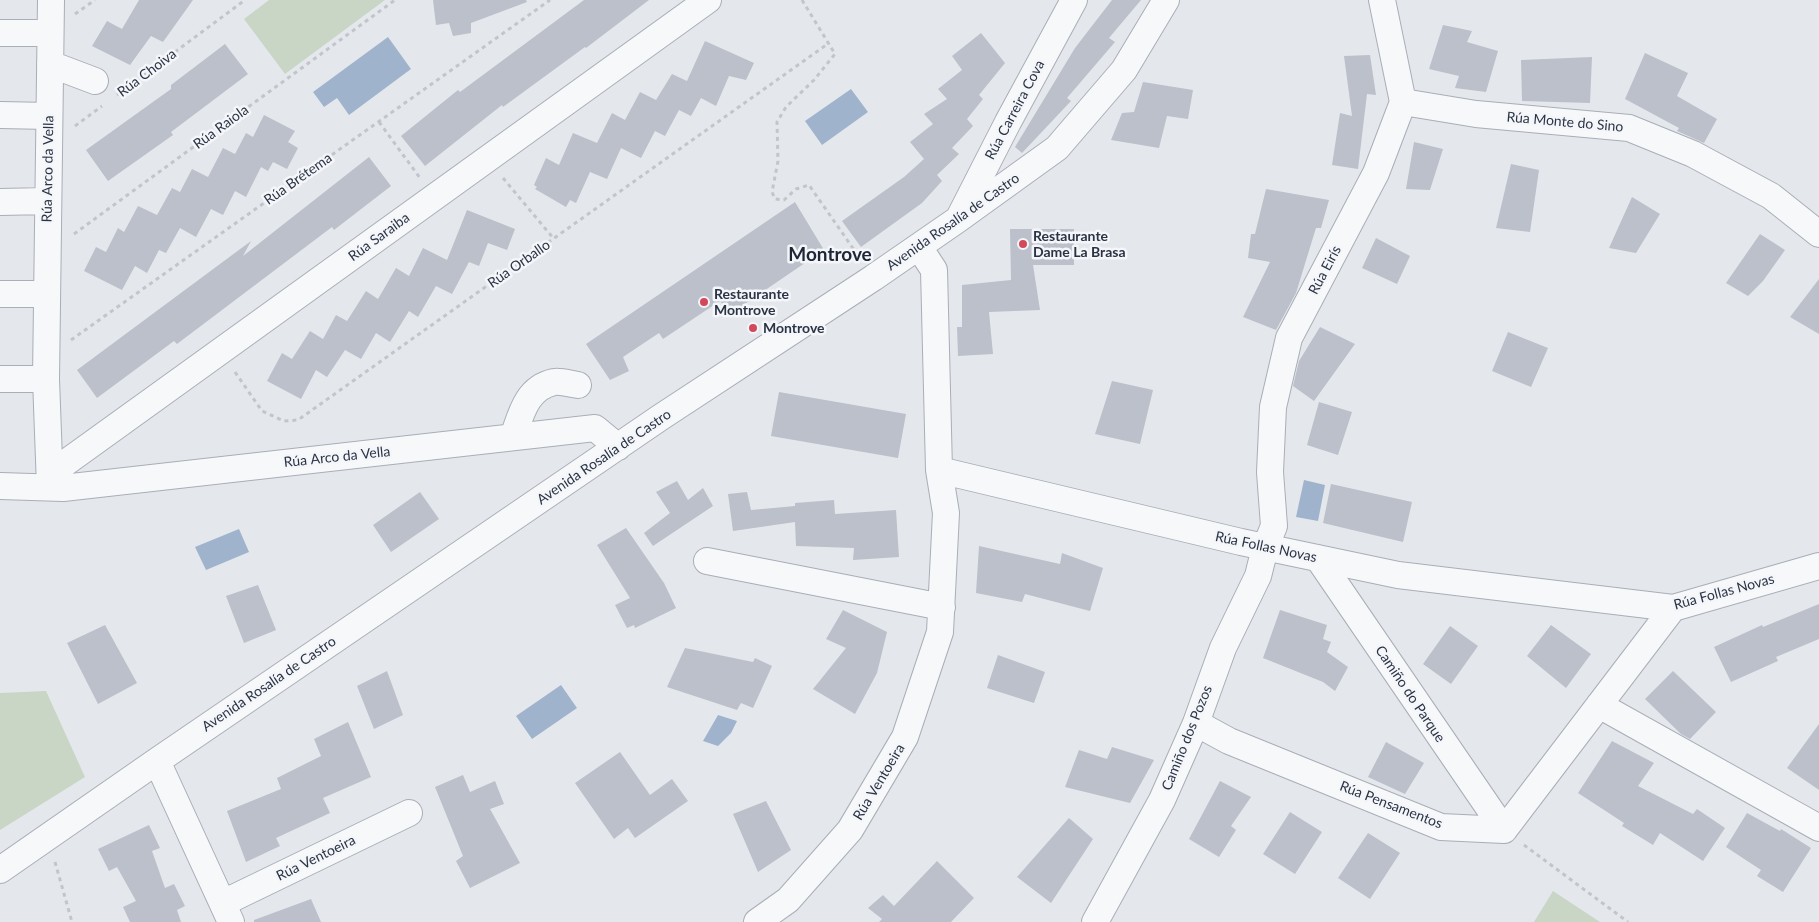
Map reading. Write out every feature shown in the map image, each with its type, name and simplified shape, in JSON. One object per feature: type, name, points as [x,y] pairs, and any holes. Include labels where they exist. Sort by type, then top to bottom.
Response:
[{"type":"street","name":"Rúa Arco da Vella","points":[[50,0],[46,294],[46,369],[50,481]]},
{"type":"street","name":"Rúa Saraiba","points":[[50,481],[220,351],[708,0]]},
{"type":"street","name":"Rúa Carreira Cova","points":[[957,220],[1074,0]]},
{"type":"street","name":"Avenida Rosalía de Castro","points":[[0,870],[618,447],[919,247],[1057,148],[1124,70],[1166,0]]},
{"type":"street","points":[[1382,0],[1403,102]]},
{"type":"street","points":[[0,32],[50,33]]},
{"type":"street","points":[[50,64],[103,90]]},
{"type":"street","name":"Rúa Monte do Sino","points":[[1403,102],[1476,114],[1629,128],[1693,154],[1771,196],[1819,234]]},
{"type":"street","name":"Rúa Eirís","points":[[1265,548],[1274,526],[1270,472],[1273,406],[1289,338],[1376,174],[1403,102]]},
{"type":"street","points":[[0,116],[49,116]]},
{"type":"street","points":[[0,202],[47,201]]},
{"type":"street","points":[[919,247],[934,270],[940,470]]},
{"type":"street","points":[[0,294],[46,294]]},
{"type":"street","points":[[0,379],[46,369]]},
{"type":"street","points":[[513,437],[526,400],[538,390],[555,382],[578,385]]},
{"type":"street","name":"Rúa Arco da Vella","points":[[0,486],[50,481],[82,486],[595,428],[618,447]]},
{"type":"street","name":"Rúa Follas Novas","points":[[940,470],[1265,548],[1398,575],[1672,608],[1819,566]]},
{"type":"street","name":"Rúa Ventoeira","points":[[757,922],[788,900],[850,830],[905,738],[940,632],[946,514],[940,470]]},
{"type":"street","name":"Camiño dos Pozos","points":[[1095,922],[1162,800],[1196,722],[1223,648],[1258,576],[1265,548]]},
{"type":"street","name":"Camiño do Parque","points":[[1318,558],[1504,830]]},
{"type":"street","points":[[707,560],[942,607]]},
{"type":"street","points":[[1504,830],[1672,608]]},
{"type":"street","points":[[1598,705],[1819,828]]},
{"type":"street","name":"Rúa Pensamentos","points":[[1196,722],[1229,741],[1441,826],[1504,830]]},
{"type":"street","name":"Rúa Ventoeira","points":[[157,761],[227,913],[409,812]]},
{"type":"path","name":"Rúa Choiva","points":[[103,90],[245,0]]},
{"type":"path","name":"Rúa Raiola","points":[[47,254],[395,0]]},
{"type":"path","name":"Rúa Brétema","points":[[46,369],[379,122],[550,0]]},
{"type":"path","points":[[802,0],[835,54],[814,80],[786,107],[777,122],[778,161],[772,192],[775,199],[784,200],[796,189],[809,185],[845,236]]},
{"type":"path","name":"Rúa Orballo","points":[[220,351],[262,411],[284,421],[298,420],[829,43]]},
{"type":"path","name":"Rúa Choiva","points":[[48,146],[104,105]]},
{"type":"path","points":[[379,122],[434,197]]},
{"type":"path","points":[[487,158],[554,239]]},
{"type":"path","points":[[1504,830],[1628,922]]},
{"type":"path","points":[[46,838],[52,851],[72,922]]},
{"type":"green space","points":[[269,0],[385,0],[285,74],[244,19]]},
{"type":"green space","points":[[46,691],[85,777],[0,830],[0,693]]},
{"type":"green space","points":[[1553,891],[1600,922],[1534,922]]},
{"type":"water","points":[[388,37],[411,69],[349,115],[337,98],[324,107],[313,92]]},
{"type":"water","points":[[851,89],[868,112],[822,145],[805,121]]},
{"type":"water","points":[[1304,480],[1325,485],[1318,521],[1296,517]]},
{"type":"water","points":[[239,529],[249,552],[206,570],[195,547]]},
{"type":"water","points":[[561,685],[577,708],[532,739],[516,716]]},
{"type":"water","points":[[718,715],[737,721],[731,733],[718,746],[703,741]]},
{"type":"building","points":[[139,0],[193,0],[163,42],[151,36],[130,65],[92,46],[107,21],[122,29]]},
{"type":"building","points":[[433,0],[526,0],[527,2],[471,23],[471,33],[453,36],[449,23],[436,25]]},
{"type":"building","points":[[584,0],[649,0],[586,48],[503,107],[502,105],[425,166],[401,136],[458,90],[460,92]]},
{"type":"building","points":[[1112,0],[1141,0],[1109,38],[1115,42],[1067,98],[1071,101],[1022,153],[1015,147],[1075,48]]},
{"type":"building","points":[[1443,25],[1472,31],[1467,42],[1498,51],[1486,92],[1455,88],[1459,76],[1429,69]]},
{"type":"building","points":[[981,33],[1005,63],[979,95],[983,99],[967,119],[973,126],[952,148],[959,154],[937,175],[942,181],[922,203],[861,247],[842,221],[904,177],[924,159],[910,142],[933,124],[924,114],[947,99],[938,89],[962,70],[952,56]]},
{"type":"building","points":[[705,41],[754,63],[746,80],[729,76],[716,106],[701,98],[691,116],[679,110],[665,136],[655,131],[641,158],[621,148],[607,179],[590,172],[576,203],[570,200],[566,207],[535,189],[537,187],[534,185],[546,158],[559,165],[573,133],[597,143],[612,113],[625,120],[640,92],[656,100],[672,74],[687,81]]},
{"type":"building","points":[[225,44],[248,74],[171,132],[173,135],[108,181],[86,150],[171,89],[171,85]]},
{"type":"building","points":[[1645,53],[1688,73],[1677,96],[1717,119],[1704,143],[1677,131],[1679,128],[1625,99]]},
{"type":"building","points":[[1370,55],[1376,95],[1367,94],[1358,169],[1332,165],[1340,113],[1352,116],[1344,56]]},
{"type":"building","points":[[1592,57],[1590,103],[1522,101],[1521,60]]},
{"type":"building","points":[[1143,82],[1193,90],[1188,119],[1167,116],[1159,148],[1111,140],[1122,113],[1134,112]]},
{"type":"building","points":[[264,115],[295,131],[288,142],[298,148],[287,169],[273,162],[268,171],[261,167],[246,197],[235,191],[223,215],[211,209],[196,237],[180,228],[166,253],[159,250],[147,273],[135,266],[122,290],[84,271],[96,247],[106,252],[118,228],[124,232],[138,206],[157,215],[172,188],[180,192],[192,169],[208,177],[223,148],[235,154],[246,133],[253,137]]},
{"type":"building","points":[[1414,142],[1443,149],[1430,190],[1406,189]]},
{"type":"building","points":[[369,157],[391,186],[334,230],[332,227],[177,344],[174,341],[97,398],[77,370],[251,241],[243,256]]},
{"type":"building","points":[[1511,164],[1539,170],[1530,232],[1496,228]]},
{"type":"building","points":[[1266,189],[1329,200],[1321,228],[1316,228],[1296,293],[1276,330],[1243,317],[1270,262],[1248,258],[1251,234],[1255,234]]},
{"type":"building","points":[[1632,197],[1660,214],[1636,253],[1609,248]]},
{"type":"building","points":[[795,202],[824,250],[730,314],[720,301],[663,339],[659,333],[623,357],[629,371],[610,380],[586,344]]},
{"type":"building","points":[[467,210],[515,229],[507,250],[488,243],[479,266],[469,262],[452,294],[436,286],[418,317],[409,311],[390,342],[376,333],[361,359],[345,350],[327,377],[316,370],[301,399],[267,381],[282,353],[292,359],[310,331],[323,339],[336,315],[347,321],[366,291],[378,299],[396,268],[409,276],[423,248],[447,260]]},
{"type":"building","points":[[1010,229],[1074,229],[1074,265],[1033,265],[1040,310],[989,312],[993,354],[958,356],[957,327],[962,327],[962,285],[1011,280]]},
{"type":"building","points":[[1760,234],[1785,250],[1763,281],[1748,296],[1726,283]]},
{"type":"building","points":[[1376,238],[1410,256],[1397,284],[1362,268]]},
{"type":"building","points":[[1819,279],[1819,334],[1790,317]]},
{"type":"building","points":[[1320,327],[1355,344],[1314,401],[1293,386],[1299,361]]},
{"type":"building","points":[[1508,332],[1548,348],[1531,387],[1492,371]]},
{"type":"building","points":[[1112,381],[1153,390],[1140,444],[1095,434]]},
{"type":"building","points":[[779,392],[906,414],[898,458],[771,436]]},
{"type":"building","points":[[1319,402],[1352,412],[1338,455],[1307,445]]},
{"type":"building","points":[[677,481],[688,500],[703,488],[713,506],[653,546],[644,533],[670,513],[656,492]]},
{"type":"building","points":[[1331,484],[1412,502],[1403,542],[1323,523]]},
{"type":"building","points":[[420,492],[439,519],[391,552],[373,525]]},
{"type":"building","points":[[747,492],[751,510],[795,506],[795,503],[834,500],[835,514],[896,510],[899,557],[853,560],[854,548],[796,546],[795,522],[733,531],[728,494]]},
{"type":"building","points":[[626,528],[664,583],[676,608],[635,628],[634,625],[627,628],[615,605],[630,598],[597,545]]},
{"type":"building","points":[[979,546],[1060,564],[1062,553],[1103,568],[1090,611],[1025,594],[1022,602],[976,593]]},
{"type":"building","points":[[258,585],[276,630],[244,643],[226,596]]},
{"type":"building","points":[[1819,604],[1819,639],[1776,657],[1778,661],[1731,682],[1714,647],[1762,625],[1763,627]]},
{"type":"building","points":[[843,610],[887,632],[877,673],[855,714],[813,689],[846,648],[826,639]]},
{"type":"building","points":[[1280,610],[1327,625],[1323,639],[1331,642],[1327,652],[1348,667],[1335,691],[1323,682],[1263,658]]},
{"type":"building","points":[[105,625],[137,683],[98,704],[67,643]]},
{"type":"building","points":[[1551,625],[1591,654],[1566,688],[1527,656]]},
{"type":"building","points":[[1450,626],[1478,646],[1451,684],[1423,664]]},
{"type":"building","points":[[685,648],[753,662],[755,658],[772,666],[753,708],[741,703],[737,710],[667,687]]},
{"type":"building","points":[[998,655],[1045,672],[1034,703],[987,688]]},
{"type":"building","points":[[387,671],[403,715],[374,729],[357,686]]},
{"type":"building","points":[[1673,671],[1716,712],[1690,739],[1681,734],[1645,699]]},
{"type":"building","points":[[348,722],[371,777],[323,798],[330,813],[276,838],[280,846],[246,862],[227,811],[281,789],[277,778],[321,756],[314,739]]},
{"type":"building","points":[[1819,724],[1819,790],[1787,768]]},
{"type":"building","points":[[1612,741],[1654,763],[1638,786],[1693,814],[1697,809],[1725,828],[1703,861],[1660,833],[1653,845],[1622,826],[1624,823],[1578,793]]},
{"type":"building","points":[[1386,742],[1424,763],[1405,794],[1368,777]]},
{"type":"building","points":[[1112,747],[1154,760],[1130,803],[1065,787],[1079,750],[1107,759]]},
{"type":"building","points":[[620,752],[650,795],[672,779],[688,801],[635,838],[628,828],[614,839],[575,783]]},
{"type":"building","points":[[463,775],[470,792],[495,781],[504,804],[490,809],[520,863],[470,888],[456,861],[463,856],[435,787]]},
{"type":"building","points":[[1220,781],[1251,797],[1231,826],[1236,830],[1219,857],[1189,839]]},
{"type":"building","points":[[766,801],[791,850],[758,872],[733,814]]},
{"type":"building","points":[[1290,812],[1322,832],[1295,874],[1263,854]]},
{"type":"building","points":[[1747,813],[1780,831],[1781,829],[1811,848],[1783,892],[1757,876],[1761,870],[1726,847]]},
{"type":"building","points":[[1069,818],[1093,839],[1051,903],[1017,877]]},
{"type":"building","points":[[149,825],[160,848],[152,851],[165,888],[174,884],[185,906],[177,910],[181,922],[130,922],[123,907],[136,901],[117,867],[109,871],[98,849]]},
{"type":"building","points":[[1368,833],[1400,853],[1370,899],[1338,878]]},
{"type":"building","points":[[937,861],[974,898],[951,922],[879,922],[882,919],[868,908],[883,895],[894,906]]},
{"type":"building","points":[[311,899],[321,922],[254,922],[254,920]]},
{"type":"place","name":"Restaurante Dame La Brasa","points":[[1023,244]]},
{"type":"place","name":"Restaurante Montrove","points":[[704,302]]},
{"type":"place","name":"Montrove","points":[[753,328]]},
{"type":"district","name":"Montrove","points":[[830,255]]}]
